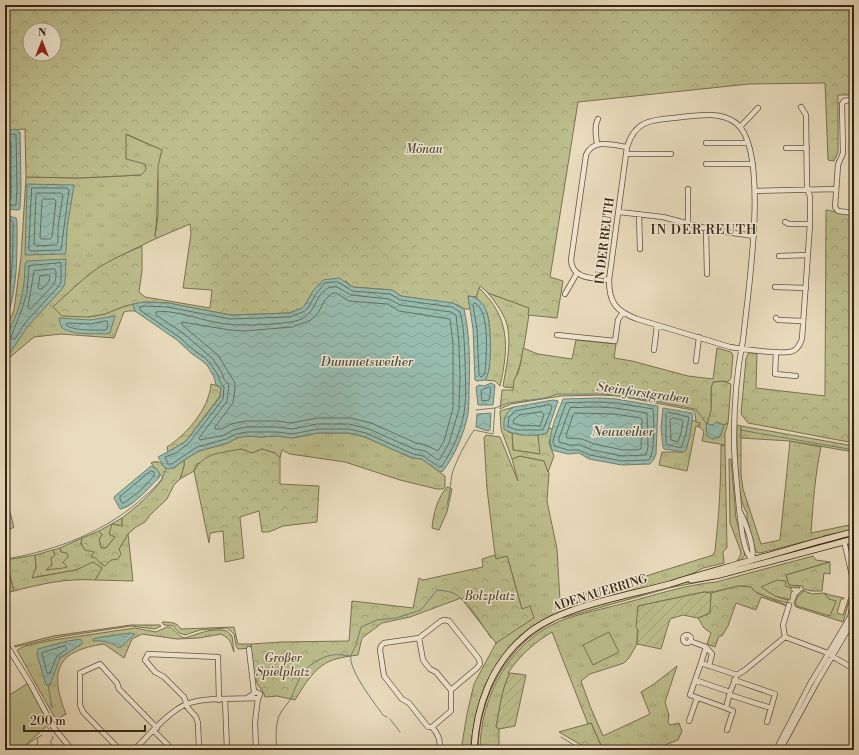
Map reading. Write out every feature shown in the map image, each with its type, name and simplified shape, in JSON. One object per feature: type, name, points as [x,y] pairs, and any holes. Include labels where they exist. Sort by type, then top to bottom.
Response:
[{"type":"main road","name":"ADENAUERRING","points":[[474,750],[478,717],[483,699],[499,664],[526,634],[538,626],[558,616],[589,605],[672,583],[719,575],[854,532]]},
{"type":"main road","points":[[845,534],[849,540]]},
{"type":"main road","name":"ADENAUERRING","points":[[753,563],[849,540]]},
{"type":"street","points":[[850,100],[844,101],[842,104],[843,153],[838,165],[835,207],[838,211],[854,213]]},
{"type":"street","name":"IN DER REUTH","points":[[740,127],[727,118],[715,115],[655,120],[637,128],[627,147],[609,280],[610,298],[617,309],[637,319],[730,347],[776,352],[793,351],[799,346],[802,339],[810,224],[806,115],[801,107]]},
{"type":"street","points":[[753,563],[748,554],[740,525],[734,437],[738,373],[754,236],[755,191],[753,164],[748,143],[740,127],[758,108]]},
{"type":"street","points":[[597,144],[596,126],[598,119]]},
{"type":"street","points":[[609,280],[584,276],[577,273],[572,267],[571,260],[586,155],[590,148],[601,143],[627,147]]},
{"type":"street","points":[[706,143],[748,143]]},
{"type":"street","points":[[786,148],[807,148]]},
{"type":"street","points":[[626,154],[671,154]]},
{"type":"street","points":[[706,164],[753,164]]},
{"type":"street","points":[[688,189],[688,223]]},
{"type":"street","points":[[755,191],[836,189]]},
{"type":"street","points":[[618,212],[671,218],[706,229],[754,236]]},
{"type":"street","points":[[639,214],[640,249]]},
{"type":"street","points":[[785,222],[789,224],[810,224]]},
{"type":"street","points":[[706,229],[707,274]]},
{"type":"street","points":[[779,256],[808,255]]},
{"type":"street","points":[[565,294],[577,273]]},
{"type":"street","points":[[775,288],[806,288]]},
{"type":"street","points":[[557,335],[615,341],[618,320],[623,312]]},
{"type":"street","points":[[776,318],[778,320],[803,321]]},
{"type":"street","points":[[654,350],[657,325]]},
{"type":"street","points":[[696,361],[699,337]]},
{"type":"street","points":[[776,352],[775,374],[796,376]]},
{"type":"street","points":[[849,540],[854,556]]},
{"type":"street","points":[[849,540],[854,584]]},
{"type":"street","points":[[780,750],[817,682],[846,624],[854,601]]},
{"type":"street","points":[[785,637],[784,625],[789,605]]},
{"type":"street","points":[[776,750],[810,684],[854,619]]},
{"type":"street","points":[[440,750],[439,737],[432,728],[428,727],[409,703],[402,699],[384,676],[380,650],[381,646],[384,643],[419,638],[441,621],[447,620],[479,659],[480,664],[451,690]]},
{"type":"street","points":[[785,637],[830,655],[854,669]]},
{"type":"street","points":[[726,708],[736,678],[785,637]]},
{"type":"street","points":[[419,638],[423,660],[436,672],[451,690],[451,711],[432,728]]},
{"type":"street","points":[[690,641],[706,647],[712,654],[708,666]]},
{"type":"street","points":[[5,643],[30,683],[54,728],[72,750]]},
{"type":"street","points":[[706,647],[690,695],[733,711],[727,730]]},
{"type":"street","points":[[249,649],[254,692]]},
{"type":"street","points":[[199,750],[197,720],[188,708],[184,697],[164,677],[155,672],[145,660],[148,654],[218,657],[219,700]]},
{"type":"street","points":[[701,663],[775,694],[767,722]]},
{"type":"street","points":[[120,750],[83,712],[80,705],[80,673],[100,664],[117,683],[119,689],[156,729],[170,750]]},
{"type":"street","points":[[695,680],[771,708]]},
{"type":"street","points":[[247,698],[254,692]]},
{"type":"street","points":[[254,692],[259,693],[260,695],[258,698],[255,722],[256,750]]},
{"type":"street","points":[[134,750],[178,709],[186,704],[199,701],[258,698]]},
{"type":"street","points":[[689,721],[697,698]]},
{"type":"street","points":[[225,699],[227,750]]},
{"type":"green space","name":"Mönau","points":[[5,5],[559,5],[558,10],[580,7],[581,5],[854,5],[854,95],[838,95],[838,152],[834,161],[828,160],[825,83],[749,84],[578,102],[550,277],[563,281],[557,318],[528,315],[529,308],[488,293],[480,286],[476,297],[468,296],[470,309],[464,309],[458,305],[401,296],[392,290],[352,287],[346,281],[313,291],[302,308],[289,313],[231,315],[168,303],[144,302],[125,306],[105,314],[88,317],[62,316],[53,307],[89,274],[118,257],[142,246],[142,271],[139,292],[145,297],[210,308],[212,290],[183,288],[191,234],[190,224],[157,238],[155,236],[158,216],[158,166],[162,150],[126,134],[126,159],[145,164],[146,170],[141,175],[79,178],[26,177],[25,129],[5,131]]},
{"type":"green space","points":[[125,134],[162,150],[158,182],[155,236],[157,238],[114,259],[96,270],[74,287],[88,317],[105,314],[133,304],[135,311],[124,312],[114,338],[61,334],[34,337],[9,358],[5,357],[5,332],[14,310],[21,257],[26,177],[79,178],[141,175],[126,159]]},
{"type":"green space","points":[[826,210],[854,215],[854,443],[748,423],[741,414],[746,359],[750,353],[757,353],[756,388],[825,396]]},
{"type":"green space","points":[[479,288],[497,310],[502,321],[505,358],[500,386],[495,381],[485,380],[490,358],[489,327],[486,311],[476,297]]},
{"type":"green space","points":[[488,293],[530,308],[520,365],[513,388],[503,386],[509,350],[507,324],[500,310]]},
{"type":"green space","points":[[576,340],[616,344],[614,358],[632,361],[688,376],[713,379],[717,348],[731,352],[733,355],[731,378],[728,382],[713,382],[711,388],[711,410],[706,429],[712,439],[720,437],[724,425],[728,423],[725,433],[725,445],[702,441],[704,431],[699,427],[700,423],[696,422],[695,413],[692,410],[620,396],[561,396],[511,404],[500,409],[502,390],[513,390],[514,380],[518,373],[523,348],[538,354],[572,359]]},
{"type":"green space","points":[[723,381],[731,384],[728,423],[724,425],[716,422],[713,425],[710,425],[706,422],[711,410],[711,388],[713,382]]},
{"type":"green space","points":[[211,384],[221,387],[220,396],[186,441],[168,452],[167,447],[175,442],[196,420],[206,403]]},
{"type":"green space","points":[[514,407],[510,410],[508,432],[512,433],[513,450],[540,454],[538,435],[547,433],[549,428],[553,429],[549,443],[554,456],[548,472],[544,461],[520,456],[512,459],[501,429],[500,411]]},
{"type":"green space","points":[[692,420],[700,423],[699,427],[696,426],[687,471],[659,465],[662,452],[682,452],[686,450]]},
{"type":"green space","points":[[737,425],[741,426],[741,474],[743,489],[761,544],[780,540],[790,441],[821,447],[813,500],[811,533],[854,524],[854,530],[823,536],[760,553],[756,552],[747,519],[747,512],[743,506],[739,484]]},
{"type":"green space","points":[[741,426],[854,446],[854,452],[790,441],[741,438]]},
{"type":"green space","points":[[318,433],[349,433],[365,437],[412,458],[422,459],[445,476],[445,487],[443,489],[437,489],[400,480],[345,462],[290,454],[282,450],[280,458],[275,453],[262,449],[252,453],[241,449],[197,464],[194,471],[180,479],[184,466],[184,460],[199,451],[228,443],[237,438],[247,436],[276,436],[292,438]]},
{"type":"green space","points":[[512,433],[538,435],[541,454],[513,450]]},
{"type":"green space","points":[[486,435],[500,437],[518,481],[512,459],[520,456],[544,461],[549,473],[547,501],[557,549],[560,601],[713,555],[715,551],[719,511],[721,445],[725,445],[727,548],[723,552],[724,563],[703,568],[678,579],[573,607],[553,615],[534,626],[517,639],[493,670],[478,708],[470,750],[461,750],[474,684],[496,643],[533,616],[530,607],[522,609],[507,556],[496,559],[487,489],[484,438]]},
{"type":"green space","points":[[241,449],[252,453],[262,449],[275,453],[280,458],[280,484],[319,486],[317,522],[283,526],[269,532],[262,532],[259,511],[240,517],[244,558],[225,562],[223,531],[210,533],[209,543],[194,471],[203,460],[214,454]]},
{"type":"green space","points":[[729,459],[731,459],[736,518],[745,552],[743,558],[737,561],[741,554],[730,523]]},
{"type":"green space","points":[[184,460],[184,466],[180,479],[174,485],[167,499],[150,515],[145,522],[128,534],[119,549],[121,554],[118,559],[111,560],[105,566],[96,558],[91,557],[94,552],[85,550],[81,544],[82,538],[99,531],[102,535],[99,539],[101,548],[106,548],[115,537],[109,534],[112,524],[122,526],[122,518],[149,495],[163,478],[151,463],[158,462],[164,467],[174,468]]},
{"type":"green space","points":[[447,487],[452,489],[447,512],[439,530],[432,528],[436,506]]},
{"type":"green space","points":[[5,494],[14,527],[5,532]]},
{"type":"green space","points":[[122,518],[122,526],[113,524],[115,537],[106,548],[101,548],[99,539],[102,535],[99,531]]},
{"type":"green space","points":[[128,534],[133,581],[95,580],[102,568],[93,563],[76,570],[31,578],[36,568],[35,555],[53,550],[55,555],[52,565],[47,570],[63,562],[60,548],[82,538],[81,544],[85,550],[119,549]]},
{"type":"green space","points":[[60,548],[61,552],[67,553],[68,557],[63,562],[67,567],[46,570],[52,565],[51,558],[55,555],[53,550]]},
{"type":"green space","points":[[35,555],[36,568],[32,578],[76,570],[93,562],[102,568],[95,580],[64,581],[14,591],[6,560]]},
{"type":"green space","points":[[495,555],[496,559],[507,556],[522,609],[530,606],[534,618],[496,643],[461,598],[410,617],[382,623],[362,638],[358,655],[336,659],[323,665],[312,675],[295,700],[277,696],[265,697],[258,685],[253,669],[251,644],[349,641],[352,601],[413,608],[419,578],[423,580],[483,567],[482,559]]},
{"type":"green space","points":[[813,556],[816,560],[830,562],[786,575],[789,585],[800,586],[800,588],[785,587],[775,596],[788,600],[787,603],[765,596],[756,592],[750,587],[744,586],[704,592],[638,606],[637,644],[629,658],[624,663],[590,674],[581,681],[603,736],[650,714],[641,692],[677,666],[665,702],[669,715],[668,722],[670,725],[679,723],[682,731],[678,740],[652,750],[603,750],[591,723],[588,724],[552,632],[528,650],[508,673],[510,673],[503,693],[496,727],[499,729],[499,744],[497,746],[486,746],[486,750],[480,750],[481,730],[485,710],[492,691],[501,674],[513,657],[526,643],[542,630],[560,621],[584,613],[681,588],[716,582]]},
{"type":"green space","points":[[6,560],[14,591],[5,593],[5,561]]},
{"type":"green space","points":[[830,562],[830,574],[824,573],[822,591],[812,591],[803,589],[803,586],[789,585],[786,575]]},
{"type":"green space","points":[[714,579],[669,588],[563,618],[561,617],[576,611],[679,583]]},
{"type":"green space","points":[[777,580],[786,581],[785,586],[791,588],[791,591],[793,591],[791,593],[790,600],[775,596],[761,587]]},
{"type":"green space","points":[[738,586],[751,587],[757,593],[787,606],[761,597],[756,610],[736,603],[728,626],[722,636],[719,636],[715,647],[707,644],[711,633],[704,628],[698,618],[710,613],[711,593]]},
{"type":"green space","points":[[802,590],[804,591],[798,596],[829,599],[824,593],[844,598],[841,599],[837,613],[843,615],[849,597],[850,598],[843,622],[796,607],[794,604],[797,595]]},
{"type":"green space","points":[[804,591],[812,594],[824,593],[829,599],[836,601],[830,616],[797,606],[795,602],[798,596]]},
{"type":"green space","points":[[704,592],[711,593],[710,613],[698,618],[683,615],[670,619],[661,649],[637,644],[638,631],[636,626],[638,606]]},
{"type":"green space","points":[[556,619],[538,631],[523,644],[510,658],[499,674],[490,692],[484,710],[478,750],[476,750],[481,716],[491,685],[498,670],[519,644],[535,631]]},
{"type":"green space","points":[[162,622],[170,622],[181,629],[234,627],[238,644],[251,644],[251,648],[238,649],[234,634],[227,628],[200,630],[185,635],[179,633],[173,626],[164,625]]},
{"type":"green space","points":[[131,625],[161,626],[155,629],[131,626],[59,637],[14,646],[53,636]]},
{"type":"green space","points":[[167,627],[172,628],[185,638],[211,630],[227,631],[232,636],[234,652],[229,640],[221,634],[199,638],[177,639],[142,634],[132,639],[124,658],[104,644],[88,647],[75,652],[66,658],[61,666],[58,675],[58,686],[66,714],[56,720],[17,650],[25,646],[53,640],[135,628],[156,632]]},
{"type":"green space","points":[[609,632],[619,652],[593,665],[583,645]]},
{"type":"green space","points":[[510,673],[526,675],[515,726],[499,729],[496,727],[501,700]]},
{"type":"green space","points":[[28,683],[49,724],[20,750],[5,750],[5,698]]},
{"type":"green space","points":[[591,723],[603,750],[586,750],[583,746],[559,732]]},
{"type":"water","points":[[15,129],[20,132],[21,187],[19,210],[5,209],[5,132]]},
{"type":"water","points":[[27,184],[74,185],[67,228],[65,254],[25,255]]},
{"type":"water","points":[[5,215],[16,218],[17,260],[15,286],[5,322]]},
{"type":"water","points":[[66,259],[65,284],[62,289],[28,326],[10,353],[5,351],[8,335],[21,299],[25,264],[27,261]]},
{"type":"water","name":"Dummetsweiher","points":[[339,278],[353,287],[392,290],[401,296],[453,303],[464,309],[469,349],[468,414],[458,444],[443,471],[440,472],[422,459],[412,458],[365,437],[349,433],[318,433],[292,438],[276,436],[247,436],[199,451],[174,468],[168,469],[164,467],[158,457],[186,441],[220,397],[221,387],[216,385],[214,377],[207,365],[177,340],[135,311],[133,304],[144,302],[168,303],[231,315],[289,313],[302,308],[313,291],[323,280]]},
{"type":"water","points":[[468,296],[477,299],[482,304],[486,310],[488,319],[490,358],[488,375],[485,380],[475,380],[473,329]]},
{"type":"water","points":[[115,316],[110,333],[105,334],[82,334],[71,332],[61,327],[59,318],[90,320]]},
{"type":"water","points":[[491,383],[495,385],[493,405],[478,405],[476,387]]},
{"type":"water","name":"Neuweiher","points":[[563,399],[616,399],[658,406],[656,454],[650,464],[622,465],[589,459],[579,453],[568,454],[552,450],[550,438]]},
{"type":"water","points":[[553,400],[558,401],[547,433],[525,435],[513,433],[504,429],[505,416],[508,411],[514,407]]},
{"type":"water","points":[[663,408],[693,414],[690,435],[686,450],[684,452],[664,449],[663,447],[661,428]]},
{"type":"water","points":[[491,413],[490,430],[488,431],[476,427],[477,414]]},
{"type":"water","points":[[706,422],[710,425],[713,425],[716,422],[724,425],[720,437],[712,439],[707,436]]},
{"type":"water","points":[[151,466],[157,469],[160,475],[159,478],[130,505],[120,509],[114,498],[115,496]]},
{"type":"water","points":[[130,633],[135,634],[120,648],[107,642],[93,641],[93,639]]},
{"type":"water","points":[[80,639],[83,643],[60,658],[50,685],[46,685],[37,654],[38,649]]},
{"type":"waterway","name":"Steinforstgraben","points":[[476,410],[495,408],[508,403],[545,398],[557,394],[605,394],[661,402],[694,409],[706,423]]},
{"type":"waterway","points":[[447,505],[452,474],[456,464],[474,430],[493,434],[495,408]]},
{"type":"waterway","name":"Steinforstgraben","points":[[740,430],[854,450]]},
{"type":"waterway","name":"Steinforstgraben","points":[[5,559],[43,551],[62,545],[98,529],[131,508],[153,489],[161,480],[166,468]]},
{"type":"waterway","points":[[387,717],[383,715],[363,686],[351,662],[352,652],[356,645],[361,627],[377,620],[396,618],[421,610],[437,590],[456,594],[463,600],[491,638]]},
{"type":"waterway","points":[[277,750],[276,729],[279,716],[291,698],[297,683],[305,670],[313,663],[327,656],[350,656]]},
{"type":"waterway","points":[[48,685],[52,708]]},
{"type":"waterway","points":[[43,718],[50,732]]},
{"type":"waterway","points":[[390,719],[400,732]]},
{"type":"waterway","points":[[21,750],[42,735]]},
{"type":"waterway","points":[[52,736],[53,738],[50,742],[58,750]]},
{"type":"waterway","points":[[561,737],[582,750]]},
{"type":"waterway","points":[[37,738],[38,750]]},
{"type":"district","name":"IN DER REUTH","points":[[704,230]]},
{"type":"park label","name":"Bolzplatz","points":[[490,596]]},
{"type":"park label","name":"Großer Spielplatz","points":[[283,665]]}]
